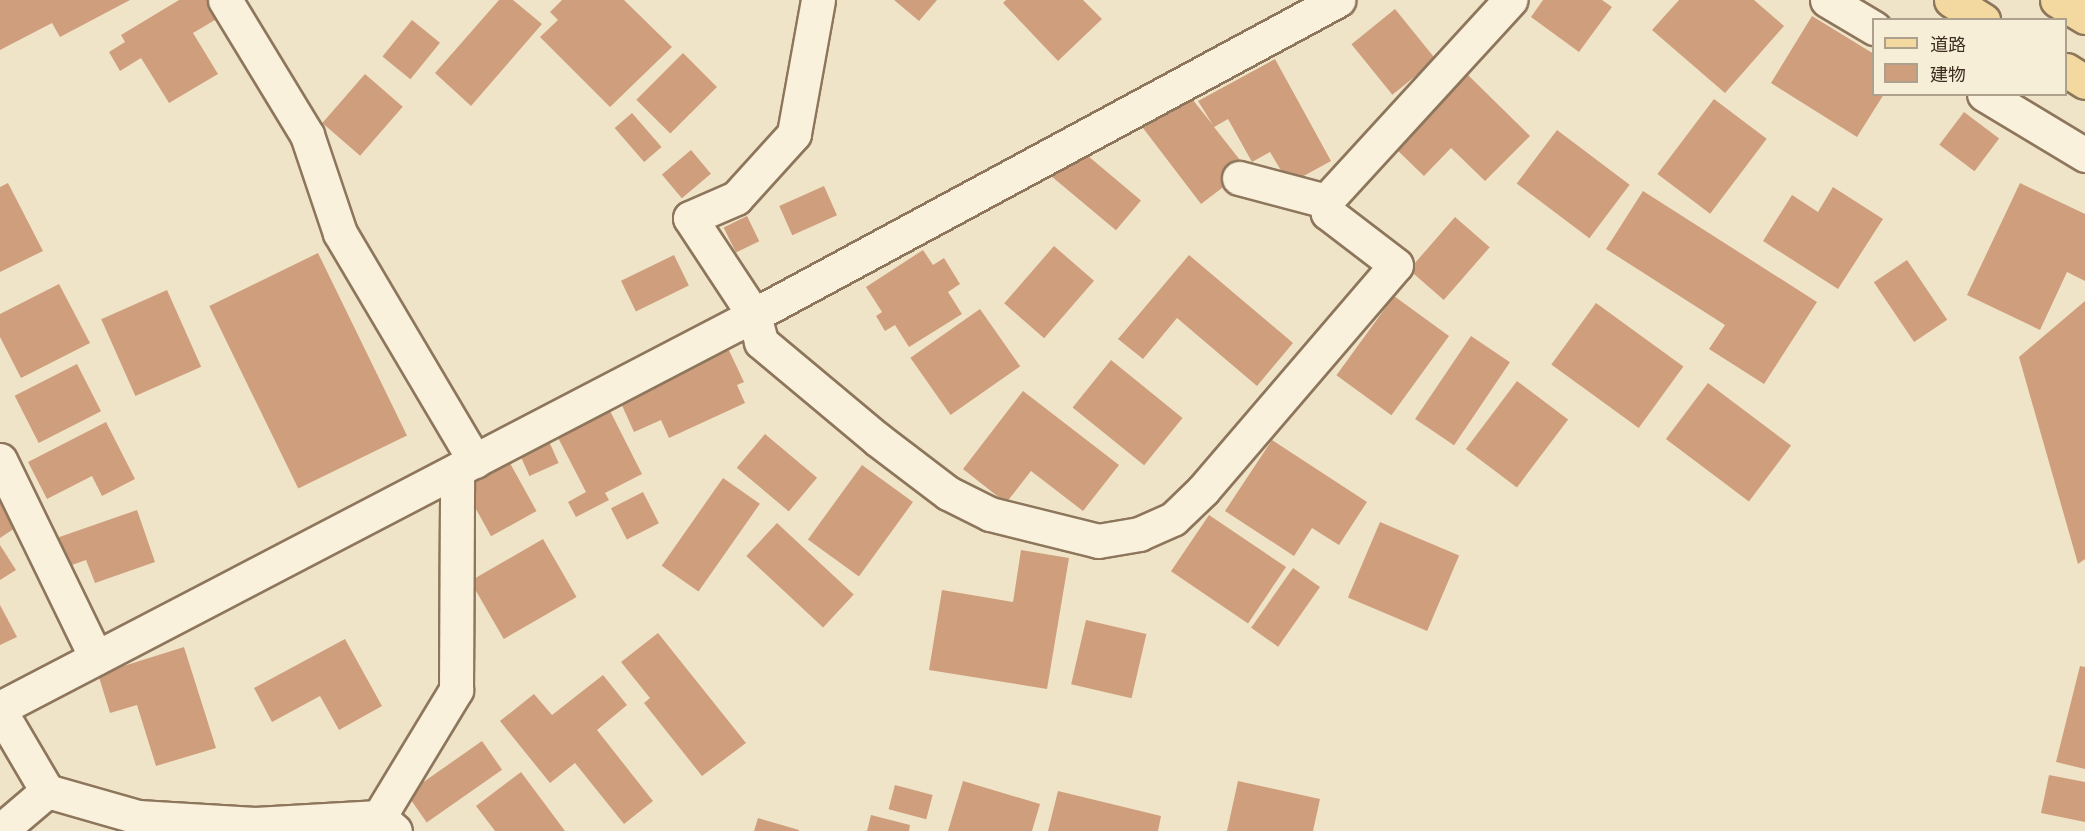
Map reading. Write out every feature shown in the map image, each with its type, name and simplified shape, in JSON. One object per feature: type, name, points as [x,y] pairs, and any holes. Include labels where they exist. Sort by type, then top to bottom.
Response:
[{"type":"main road","points":[[1952,0],[1980,18]]},
{"type":"main road","points":[[2057,0],[2085,17]]},
{"type":"main road","points":[[2067,71],[2085,82]]},
{"type":"street","points":[[225,0],[307,135],[340,233],[466,465],[456,690],[387,824],[255,824],[138,817],[48,791],[0,710],[96,658],[466,465],[754,315],[1338,0]]},
{"type":"street","points":[[818,0],[794,134],[736,198],[690,218],[754,315],[761,342],[948,493],[990,514],[1098,541],[1139,534],[1173,519],[1203,490],[1396,265],[1328,213],[1326,201]]},
{"type":"street","points":[[1326,201],[1510,0]]},
{"type":"street","points":[[1827,0],[1872,27]]},
{"type":"street","points":[[1987,96],[2085,155]]},
{"type":"street","points":[[1239,178],[1326,201]]},
{"type":"street","points":[[0,460],[96,658]]},
{"type":"street","points":[[0,831],[48,791]]},
{"type":"building","points":[[0,0],[130,0],[60,37],[52,23],[0,50]]},
{"type":"building","points":[[179,0],[209,0],[220,17],[193,33],[218,74],[169,103],[141,58],[120,71],[109,52],[125,42],[121,35]]},
{"type":"building","points":[[499,0],[513,0],[542,24],[471,106],[435,73]]},
{"type":"building","points":[[562,0],[624,0],[672,47],[610,107],[540,37],[558,20],[550,12]]},
{"type":"building","points":[[894,0],[937,0],[919,21]]},
{"type":"building","points":[[1006,0],[1083,0],[1102,19],[1058,61],[1003,3]]},
{"type":"building","points":[[1543,0],[1602,0],[1612,7],[1579,52],[1531,17]]},
{"type":"building","points":[[1679,0],[1754,0],[1784,26],[1725,93],[1652,30]]},
{"type":"building","points":[[1395,9],[1436,60],[1392,95],[1351,44]]},
{"type":"building","points":[[1812,16],[1872,53],[1872,96],[1883,96],[1857,137],[1771,83]]},
{"type":"building","points":[[412,20],[440,43],[410,79],[382,57]]},
{"type":"building","points":[[683,53],[717,87],[670,134],[636,100]]},
{"type":"building","points":[[1275,59],[1331,161],[1289,184],[1270,152],[1252,162],[1228,119],[1214,127],[1247,169],[1201,204],[1143,128],[1188,94],[1213,125],[1198,101]]},
{"type":"building","points":[[365,74],[403,107],[360,156],[322,123]]},
{"type":"building","points":[[1468,75],[1530,136],[1485,181],[1451,148],[1424,176],[1395,148]]},
{"type":"building","points":[[1714,99],[1767,139],[1710,214],[1657,174]]},
{"type":"building","points":[[1964,112],[1999,138],[1974,171],[1939,145]]},
{"type":"building","points":[[632,113],[662,147],[644,162],[615,128]]},
{"type":"building","points":[[1557,130],[1630,185],[1589,238],[1517,184]]},
{"type":"building","points":[[1069,140],[1141,200],[1116,230],[1044,170]]},
{"type":"building","points":[[691,150],[711,174],[682,198],[662,174]]},
{"type":"building","points":[[8,183],[43,251],[0,272],[0,187]]},
{"type":"building","points":[[2020,183],[2085,214],[2085,281],[2067,272],[2040,330],[1967,295]]},
{"type":"building","points":[[824,186],[837,215],[792,235],[779,206]]},
{"type":"building","points":[[1833,187],[1883,219],[1838,289],[1763,241],[1792,195],[1818,212]]},
{"type":"building","points":[[1643,191],[1817,302],[1764,384],[1709,349],[1725,325],[1606,249]]},
{"type":"building","points":[[747,216],[759,241],[736,253],[724,227]]},
{"type":"building","points":[[1455,217],[1490,247],[1444,300],[1409,270]]},
{"type":"building","points":[[1054,246],[1094,281],[1044,338],[1004,303]]},
{"type":"building","points":[[923,250],[933,265],[944,258],[960,284],[948,292],[962,314],[909,347],[895,325],[885,331],[876,316],[882,312],[866,287]]},
{"type":"building","points":[[318,253],[407,435],[298,488],[209,306]]},
{"type":"building","points":[[674,255],[689,286],[636,311],[621,281]]},
{"type":"building","points":[[1189,255],[1293,343],[1257,386],[1177,318],[1143,359],[1118,339]]},
{"type":"building","points":[[1907,260],[1947,320],[1914,342],[1874,282]]},
{"type":"building","points":[[59,284],[90,343],[21,378],[0,337],[0,314]]},
{"type":"building","points":[[167,290],[201,367],[135,396],[101,319]]},
{"type":"building","points":[[1394,296],[1449,336],[1391,415],[1336,375]]},
{"type":"building","points":[[2085,301],[2085,559],[2078,564],[2019,357]]},
{"type":"building","points":[[1596,303],[1683,366],[1639,428],[1551,364]]},
{"type":"building","points":[[980,309],[1020,366],[951,415],[910,358]]},
{"type":"building","points":[[1471,336],[1510,362],[1454,445],[1415,419]]},
{"type":"building","points":[[725,342],[744,382],[737,385],[745,403],[669,438],[661,420],[634,432],[616,392]]},
{"type":"building","points":[[1111,360],[1182,418],[1144,465],[1073,407]]},
{"type":"building","points":[[77,364],[101,411],[39,443],[15,396]]},
{"type":"building","points":[[1517,381],[1568,420],[1517,487],[1466,449]]},
{"type":"building","points":[[1708,383],[1791,446],[1749,501],[1666,439]]},
{"type":"building","points":[[1023,391],[1119,465],[1083,511],[1031,471],[1006,503],[963,469]]},
{"type":"building","points":[[605,401],[642,474],[605,493],[609,500],[576,517],[568,502],[586,492],[553,428]]},
{"type":"building","points":[[106,422],[135,479],[102,496],[92,476],[47,499],[28,462]]},
{"type":"building","points":[[544,430],[559,463],[529,476],[515,443]]},
{"type":"building","points":[[765,434],[817,478],[789,511],[737,468]]},
{"type":"building","points":[[1272,440],[1367,502],[1339,545],[1312,528],[1294,556],[1225,511]]},
{"type":"building","points":[[506,456],[537,511],[491,536],[461,481]]},
{"type":"building","points":[[862,465],[913,502],[859,576],[808,539]]},
{"type":"building","points":[[723,478],[760,504],[698,591],[662,566]]},
{"type":"building","points":[[643,492],[659,523],[627,540],[611,508]]},
{"type":"building","points":[[0,503],[15,528],[0,538]]},
{"type":"building","points":[[137,510],[155,562],[95,583],[86,560],[58,570],[48,541]]},
{"type":"building","points":[[1209,515],[1286,567],[1248,623],[1171,571]]},
{"type":"building","points":[[1380,522],[1459,556],[1427,631],[1348,597]]},
{"type":"building","points":[[777,523],[854,595],[823,628],[746,556]]},
{"type":"building","points":[[543,539],[576,597],[504,639],[470,581]]},
{"type":"building","points":[[0,545],[16,570],[0,580]]},
{"type":"building","points":[[1021,550],[1069,558],[1047,689],[929,670],[942,590],[1013,602]]},
{"type":"building","points":[[1293,568],[1320,587],[1278,647],[1251,628]]},
{"type":"building","points":[[0,605],[17,637],[0,645]]},
{"type":"building","points":[[1086,620],[1146,634],[1132,698],[1071,684]]},
{"type":"building","points":[[658,633],[746,743],[702,776],[644,703],[650,698],[621,662]]},
{"type":"building","points":[[345,639],[382,706],[339,730],[320,696],[272,722],[254,688]]},
{"type":"building","points":[[184,647],[216,748],[156,766],[137,705],[110,713],[98,674]]},
{"type":"building","points":[[2080,666],[2085,667],[2085,769],[2056,762]]},
{"type":"building","points":[[603,675],[627,705],[597,730],[653,801],[624,824],[575,763],[550,783],[500,721],[534,694],[552,715]]},
{"type":"building","points":[[482,741],[502,770],[427,822],[407,794]]},
{"type":"building","points":[[521,772],[565,831],[495,831],[476,806]]},
{"type":"building","points":[[2049,775],[2085,782],[2085,822],[2041,813]]},
{"type":"building","points":[[963,781],[1040,804],[1032,831],[948,831]]},
{"type":"building","points":[[1238,781],[1320,799],[1313,831],[1227,831]]},
{"type":"building","points":[[895,785],[933,795],[926,819],[889,809]]},
{"type":"building","points":[[1058,791],[1161,816],[1158,831],[1048,831]]},
{"type":"building","points":[[871,815],[910,825],[909,831],[867,831]]},
{"type":"building","points":[[758,818],[799,830],[799,831],[754,831]]}]
